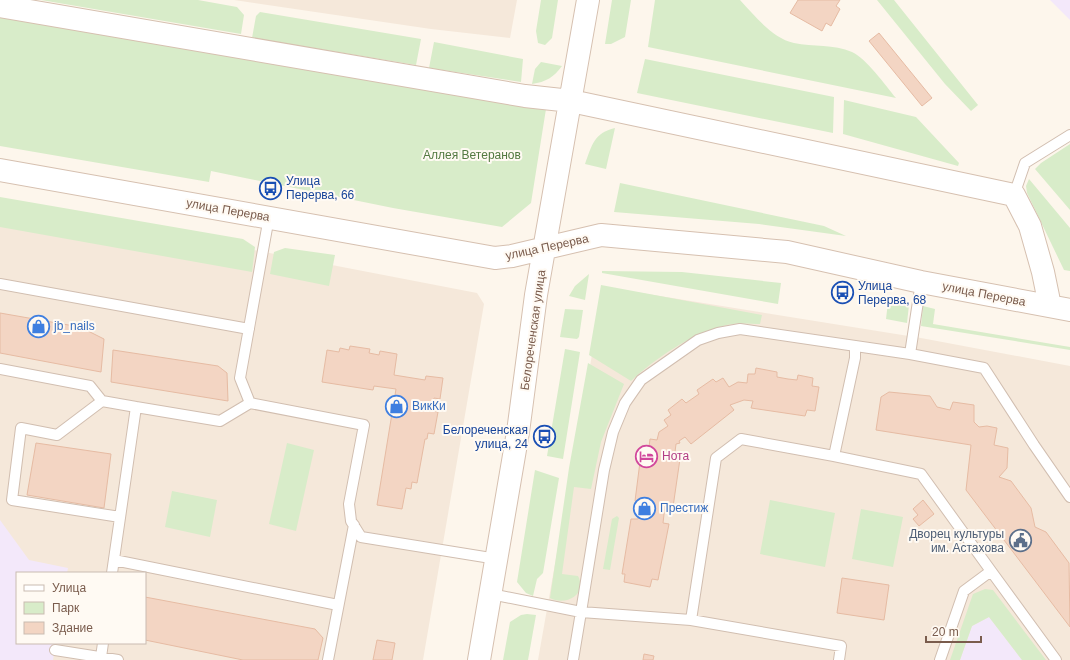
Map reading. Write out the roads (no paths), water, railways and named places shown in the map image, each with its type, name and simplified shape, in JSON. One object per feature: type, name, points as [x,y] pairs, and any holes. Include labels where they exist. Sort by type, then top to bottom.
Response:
[{"type":"street","name":"Белореченская улица","points":[[479,660],[518,432],[536,295],[588,0]]},
{"type":"street","points":[[0,6],[32,6],[517,94],[571,101],[1014,195],[1030,226],[1043,272],[1060,308]]},
{"type":"street","name":"улица Перерва","points":[[0,170],[495,258],[512,256],[601,235],[788,252],[921,282],[1060,308]]},
{"type":"lane","points":[[1014,195],[1025,163],[1070,135]]},
{"type":"lane","points":[[250,403],[240,378],[269,217]]},
{"type":"lane","points":[[910,354],[921,282]]},
{"type":"lane","points":[[0,284],[249,329]]},
{"type":"lane","points":[[573,660],[604,470],[613,432],[626,403],[641,380],[698,340],[718,333],[740,328],[910,354],[984,368],[1070,497]]},
{"type":"lane","points":[[834,456],[855,358],[855,346]]},
{"type":"lane","points":[[0,369],[90,386],[102,401],[220,421],[250,403],[364,425],[349,504],[351,520],[361,537],[497,559]]},
{"type":"lane","points":[[102,401],[57,435],[21,428],[12,500],[120,517]]},
{"type":"lane","points":[[112,572],[136,407]]},
{"type":"lane","points":[[692,620],[716,458],[740,439],[921,474],[1056,660]]},
{"type":"lane","points":[[328,660],[354,526]]},
{"type":"lane","points":[[114,560],[338,605]]},
{"type":"lane","points":[[940,660],[964,591],[991,571]]},
{"type":"lane","points":[[491,594],[582,612],[692,620],[841,646],[839,660]]},
{"type":"lane","points":[[101,657],[103,644]]},
{"type":"lane","points":[[54,650],[118,660]]},
{"type":"place","name":"Улица Перерва, 66","points":[[271,188]]},
{"type":"place","name":"Улица Перерва, 68","points":[[842,293]]},
{"type":"place","name":"jb_nails","points":[[39,326]]},
{"type":"place","name":"ВикКи","points":[[397,406]]},
{"type":"place","name":"Белореченская улица, 24","points":[[544,437]]},
{"type":"place","name":"Нота","points":[[646,456]]},
{"type":"place","name":"Престиж","points":[[645,508]]},
{"type":"place","name":"Дворец культуры им. Астахова","points":[[1020,541]]},
{"type":"park label","name":"Аллея Ветеранов","points":[[472,155]]}]
